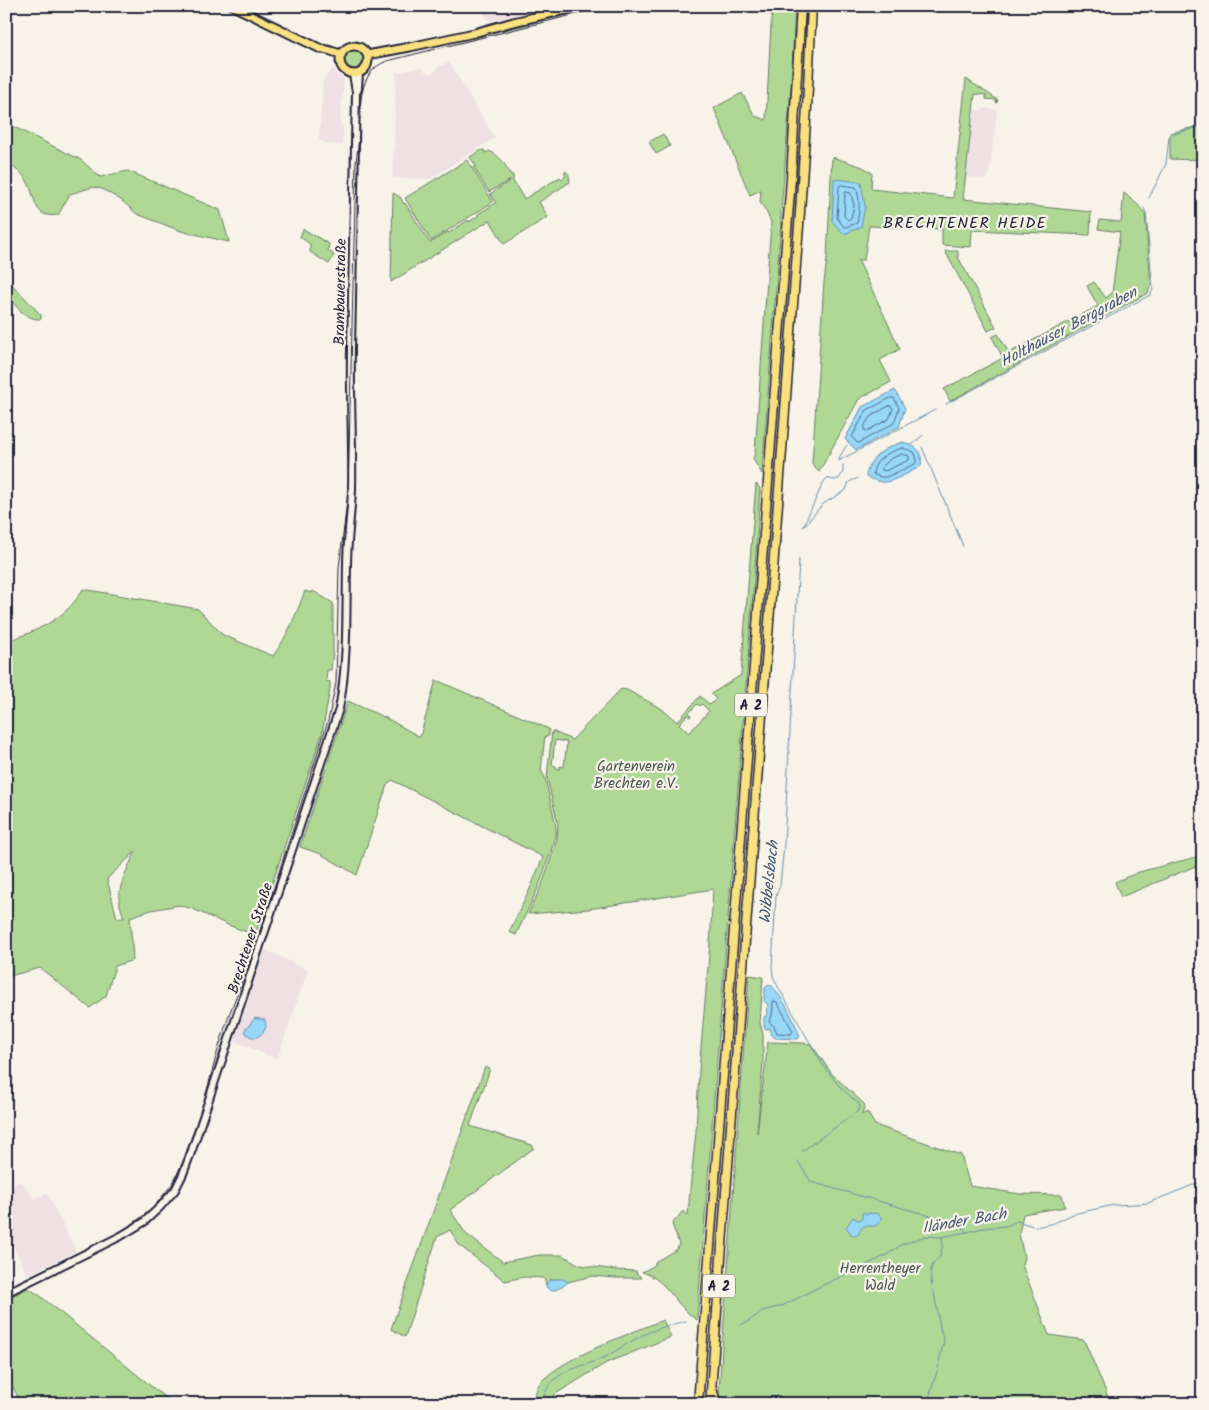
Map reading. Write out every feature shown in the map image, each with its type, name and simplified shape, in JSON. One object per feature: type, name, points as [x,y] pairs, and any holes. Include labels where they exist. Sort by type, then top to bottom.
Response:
[{"type":"highway","name":"A 2","points":[[698,1404],[788,216],[801,6]]},
{"type":"highway","name":"A 2","points":[[710,1404],[800,212],[812,6]]},
{"type":"highway","points":[[711,1386],[717,1404]]},
{"type":"main road","points":[[233,6],[321,49],[324,53],[342,57]]},
{"type":"main road","points":[[367,58],[583,6]]},
{"type":"main road","points":[[348,48],[362,49],[367,58],[365,68],[356,73],[346,71],[343,68],[342,57],[348,48]]},
{"type":"main road","name":"Brambauerstraße","points":[[352,492],[353,426],[350,383],[356,93],[354,89],[356,73]]},
{"type":"main road","name":"Brechtener Straße","points":[[6,1293],[122,1236],[139,1225],[154,1214],[175,1190],[186,1167],[339,709],[343,690],[347,549],[352,492]]},
{"type":"shaded area","points":[[478,6],[553,6],[554,8],[489,21]]},
{"type":"shaded area","points":[[449,62],[495,138],[430,179],[393,178],[396,73],[422,67],[424,71],[430,74],[436,71],[438,67]]},
{"type":"shaded area","points":[[334,68],[339,76],[344,79],[340,125],[344,126],[342,145],[326,144],[319,139],[323,80]]},
{"type":"shaded area","points":[[983,108],[997,110],[989,175],[984,179],[965,177],[973,110],[983,111]]},
{"type":"shaded area","points":[[264,949],[308,970],[277,1059],[232,1040]]},
{"type":"shaded area","points":[[20,1182],[23,1183],[34,1199],[47,1193],[76,1251],[27,1275],[6,1229],[6,1191]]},
{"type":"green space","points":[[598,6],[604,6],[500,30]]},
{"type":"green space","points":[[772,6],[795,6],[791,88],[762,474],[753,459],[755,453],[771,222],[760,202],[761,190],[750,195],[714,108],[742,93],[755,116],[766,120]]},
{"type":"green space","points":[[354,49],[362,52],[365,60],[362,68],[354,71],[346,68],[343,60],[346,52]]},
{"type":"green space","points":[[966,79],[998,100],[996,103],[996,100],[986,99],[986,95],[975,94],[963,199],[1091,212],[1090,235],[972,230],[971,247],[942,245],[942,229],[869,226],[864,260],[858,260],[900,349],[880,360],[891,382],[859,399],[819,472],[812,463],[827,259],[832,157],[863,167],[872,173],[871,189],[953,198]]},
{"type":"green space","points":[[6,121],[12,126],[81,160],[100,177],[128,171],[220,210],[229,242],[181,231],[137,214],[121,200],[102,189],[93,187],[70,194],[58,215],[44,214],[36,206],[26,178],[6,163]]},
{"type":"green space","points":[[1203,125],[1203,160],[1170,159],[1170,133]]},
{"type":"green space","points":[[663,134],[670,146],[656,154],[649,142]]},
{"type":"green space","points":[[482,150],[486,153],[489,151],[497,155],[511,175],[513,175],[513,181],[524,199],[560,177],[562,179],[566,176],[564,172],[566,171],[570,182],[539,202],[548,217],[504,244],[490,220],[391,282],[393,193],[405,203],[430,243],[468,220],[469,222],[496,203],[490,194],[510,181],[489,192],[474,168],[476,166],[470,157]]},
{"type":"green space","points":[[467,160],[493,202],[431,241],[405,198]]},
{"type":"green space","points":[[1124,193],[1145,214],[1151,284],[1148,293],[950,401],[944,389],[1003,358],[992,337],[998,334],[1009,353],[1098,306],[1087,286],[1094,282],[1106,298],[1112,293],[1120,232],[1098,229],[1100,220],[1121,222]]},
{"type":"green space","points":[[303,229],[329,244],[328,250],[334,255],[329,264],[310,252],[310,244],[300,237]]},
{"type":"green space","points":[[945,251],[958,251],[958,257],[996,327],[988,331]]},
{"type":"green space","points":[[6,278],[41,315],[41,319],[30,317],[17,308],[6,295]]},
{"type":"green space","name":"Gartenverein Brechten e.V.","points":[[756,484],[760,488],[756,554],[697,1320],[683,1308],[665,1287],[651,1276],[642,1272],[677,1249],[679,1244],[672,1224],[683,1211],[688,1215],[696,1132],[713,889],[588,909],[528,914],[542,885],[557,839],[558,824],[547,778],[552,731],[572,740],[621,689],[627,690],[662,709],[677,722],[700,696],[710,705],[716,699],[711,694],[741,675]],"holes":[[[697,704],[700,706],[702,704],[709,711],[689,733],[679,724],[687,715],[690,717],[689,713]],[[555,740],[567,742],[564,767],[560,766],[560,769],[552,765]]]},
{"type":"green space","points":[[83,589],[198,609],[223,635],[273,656],[287,633],[305,591],[312,593],[313,591],[333,603],[333,651],[331,670],[327,670],[326,681],[330,682],[330,689],[322,734],[255,935],[179,905],[151,910],[130,917],[133,960],[115,966],[106,996],[90,1008],[40,968],[6,977],[6,641],[33,631],[61,615],[77,599]],"holes":[[[136,851],[121,886],[119,898],[124,918],[117,918],[107,879]]]},
{"type":"green space","points":[[436,680],[549,729],[549,736],[545,736],[541,770],[545,778],[554,817],[556,836],[539,886],[516,935],[509,932],[543,857],[392,780],[387,785],[357,875],[321,854],[300,847],[348,701],[388,719],[420,737]]},
{"type":"green space","points":[[1200,856],[1203,863],[1121,897],[1115,882],[1139,872]]},
{"type":"green space","name":"Herrentheyer Wald","points":[[749,975],[763,977],[760,1023],[763,1034],[763,1062],[757,1133],[768,1042],[811,1044],[832,1074],[865,1105],[862,1115],[867,1112],[875,1125],[961,1155],[970,1186],[1020,1194],[1062,1195],[1065,1207],[1023,1214],[1019,1234],[1024,1257],[1022,1265],[1049,1335],[1084,1340],[1111,1404],[718,1404]]},
{"type":"green space","points":[[485,1067],[490,1069],[470,1126],[532,1145],[534,1148],[450,1210],[466,1234],[503,1262],[539,1255],[562,1255],[580,1265],[636,1271],[642,1278],[592,1276],[568,1282],[556,1279],[550,1280],[546,1285],[544,1278],[524,1277],[505,1281],[459,1245],[450,1230],[437,1237],[405,1337],[391,1329]]},
{"type":"green space","points":[[28,1288],[173,1404],[21,1404],[6,1372],[6,1299]]},
{"type":"green space","points":[[663,1320],[671,1337],[606,1363],[554,1395],[551,1404],[534,1404],[537,1388],[544,1378],[558,1368],[594,1349]]},
{"type":"water","points":[[834,179],[861,182],[865,206],[861,227],[844,234],[832,221]]},
{"type":"water","points":[[895,390],[905,408],[899,427],[856,450],[845,439],[862,407]]},
{"type":"water","points":[[903,442],[918,450],[921,456],[921,466],[886,482],[866,477],[867,470],[874,458],[884,450]]},
{"type":"water","points":[[771,985],[776,990],[788,1009],[800,1036],[798,1039],[775,1038],[771,1034],[770,1028],[766,1029],[764,1027],[764,1017],[767,1015],[768,1005],[764,1001],[765,988]]},
{"type":"water","points":[[255,1018],[265,1020],[266,1027],[259,1036],[253,1037],[244,1031]]},
{"type":"water","points":[[863,1212],[866,1214],[876,1213],[881,1217],[881,1220],[876,1225],[864,1226],[859,1234],[855,1236],[846,1227],[853,1217],[858,1220],[862,1219]]},
{"type":"water","points":[[563,1279],[568,1282],[560,1288],[551,1291],[547,1288],[547,1282]]},
{"type":"waterway","name":"Holthauser Berggraben","points":[[1174,134],[1203,126]]},
{"type":"waterway","name":"Holthauser Berggraben","points":[[1149,198],[1166,164],[1169,137]]},
{"type":"waterway","name":"Holthauser Berggraben","points":[[946,404],[1150,295],[1153,290],[1144,208]]},
{"type":"waterway","name":"Holthauser Berggraben","points":[[840,461],[935,410]]},
{"type":"waterway","points":[[912,445],[923,435]]},
{"type":"waterway","points":[[839,460],[847,445]]},
{"type":"waterway","points":[[922,447],[963,546]]},
{"type":"waterway","name":"Wibbelsbach","points":[[803,527],[823,483],[827,478],[839,479],[843,472],[843,465]]},
{"type":"waterway","points":[[804,526],[823,504],[846,490],[849,482],[858,478]]},
{"type":"waterway","name":"Wibbelsbach","points":[[799,559],[784,845],[780,885],[776,896],[773,976],[822,1064],[840,1087],[859,1104],[860,1108],[802,1151]]},
{"type":"waterway","name":"Wibbelsbach","points":[[798,1161],[811,1182],[959,1224],[967,1232]]},
{"type":"waterway","name":"Wibbelsbach","points":[[741,1325],[762,1311],[782,1306],[885,1256],[901,1245],[925,1236],[940,1237],[983,1228],[1007,1226],[1017,1221],[1036,1227],[1054,1223],[1073,1214],[1114,1205],[1148,1203],[1203,1181]]},
{"type":"waterway","points":[[932,1286],[931,1270],[934,1263],[940,1257],[943,1243],[942,1237]]},
{"type":"waterway","points":[[932,1290],[944,1340],[939,1362]]},
{"type":"waterway","name":"Iländer Bach","points":[[542,1404],[549,1385],[564,1373],[603,1358],[634,1339],[650,1332],[686,1321]]},
{"type":"waterway","points":[[927,1404],[939,1365]]},
{"type":"tram line","points":[[6,1289],[130,1226],[153,1208],[173,1183],[184,1159],[205,1098],[229,1015],[251,958],[328,721],[336,683],[339,568],[348,493],[356,163],[362,91],[365,81],[377,66],[387,61],[609,6]]},
{"type":"district","name":"BRECHTENER HEIDE","points":[[965,222]]}]
